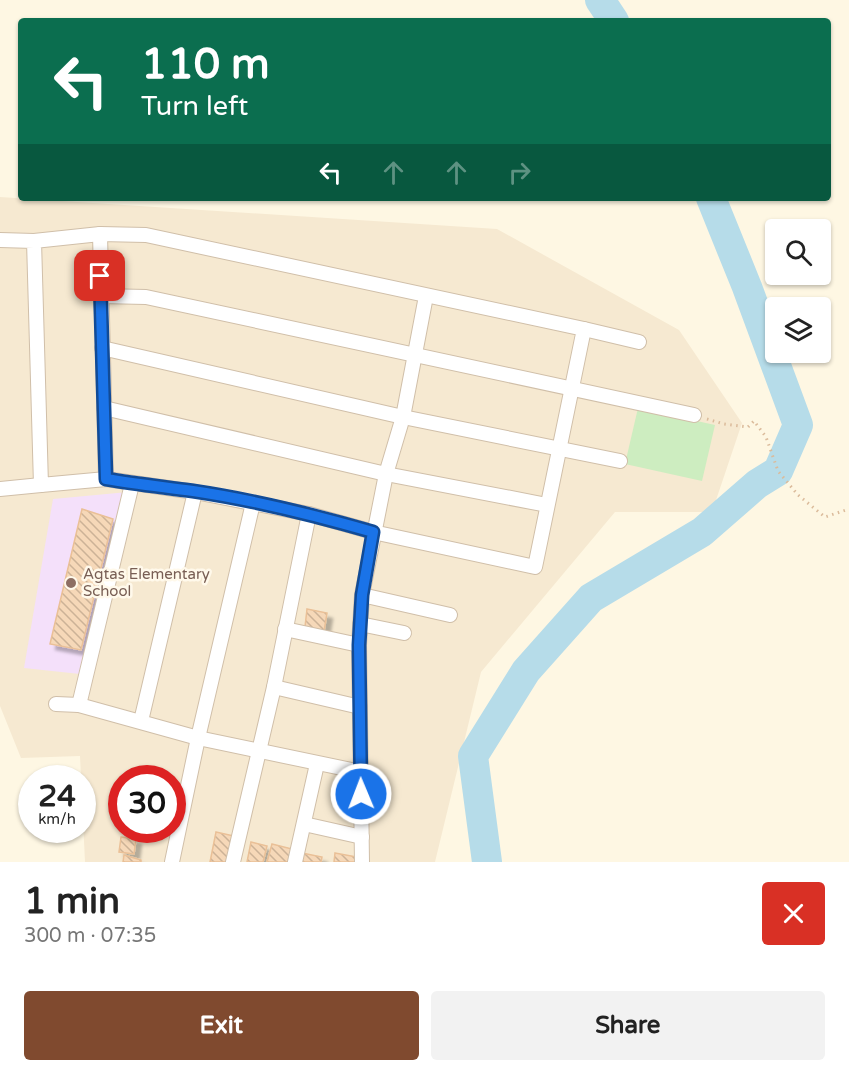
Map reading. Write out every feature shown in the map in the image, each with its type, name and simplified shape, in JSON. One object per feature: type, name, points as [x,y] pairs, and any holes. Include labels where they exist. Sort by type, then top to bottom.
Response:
[{"type":"street","points":[[100,234],[106,479]]},
{"type":"street","points":[[0,240],[34,242],[100,234],[146,236],[639,342]]},
{"type":"street","points":[[34,242],[41,484]]},
{"type":"street","points":[[100,296],[146,297],[694,415]]},
{"type":"street","points":[[362,862],[359,645],[362,595],[386,474],[403,417],[426,296]]},
{"type":"street","points":[[0,489],[106,479],[195,492],[309,514],[373,532],[534,567],[584,329]]},
{"type":"street","points":[[102,348],[403,417],[620,461]]},
{"type":"street","points":[[104,408],[386,474],[547,505]]},
{"type":"street","points":[[79,705],[132,484]]},
{"type":"street","points":[[141,721],[195,492]]},
{"type":"street","points":[[172,862],[198,738],[253,503]]},
{"type":"street","points":[[233,862],[274,687],[309,514]]},
{"type":"street","points":[[362,595],[450,615]]},
{"type":"street","points":[[360,624],[404,633]]},
{"type":"street","points":[[285,629],[359,645]]},
{"type":"street","points":[[274,687],[360,707]]},
{"type":"street","points":[[56,704],[79,705],[198,738],[361,772]]},
{"type":"street","points":[[295,862],[317,764]]},
{"type":"street","points":[[304,824],[362,837]]},
{"type":"path","points":[[694,415],[724,424],[748,427],[754,422],[766,437],[778,471],[798,495],[825,517],[849,509]]},
{"type":"shaded area","points":[[0,197],[18,198],[18,201],[62,201],[497,229],[679,330],[742,423],[712,512],[615,512],[481,672],[435,862],[85,862],[84,843],[96,843],[96,765],[80,765],[80,756],[21,758],[0,706]]},
{"type":"shaded area","name":"Agtas Elementary School","points":[[128,492],[80,674],[24,668],[53,499]]},
{"type":"green space","points":[[638,408],[715,425],[702,481],[625,464]]},
{"type":"building","points":[[82,509],[113,519],[81,650],[50,644]]},
{"type":"building","points":[[307,609],[327,613],[324,631],[305,627]]},
{"type":"building","points":[[216,832],[234,836],[229,862],[210,862]]},
{"type":"building","points":[[251,842],[267,846],[263,862],[247,862]]},
{"type":"building","points":[[120,843],[135,843],[134,854],[119,852]]},
{"type":"building","points":[[272,844],[296,850],[293,862],[267,862]]},
{"type":"building","points":[[302,853],[322,857],[321,862],[301,862]]},
{"type":"building","points":[[335,853],[357,857],[356,862],[334,862]]},
{"type":"building","points":[[124,855],[141,860],[141,862],[123,862]]},
{"type":"waterway","points":[[600,0],[612,18]]},
{"type":"waterway","points":[[487,862],[473,756],[526,671],[591,598],[702,532],[757,484],[778,471],[798,425],[712,201]]},
{"type":"place","name":"Agtas Elementary School","points":[[71,583]]},
{"type":"route","points":[[100,276],[106,479],[272,506],[373,532],[362,595],[359,645],[361,794]]}]
